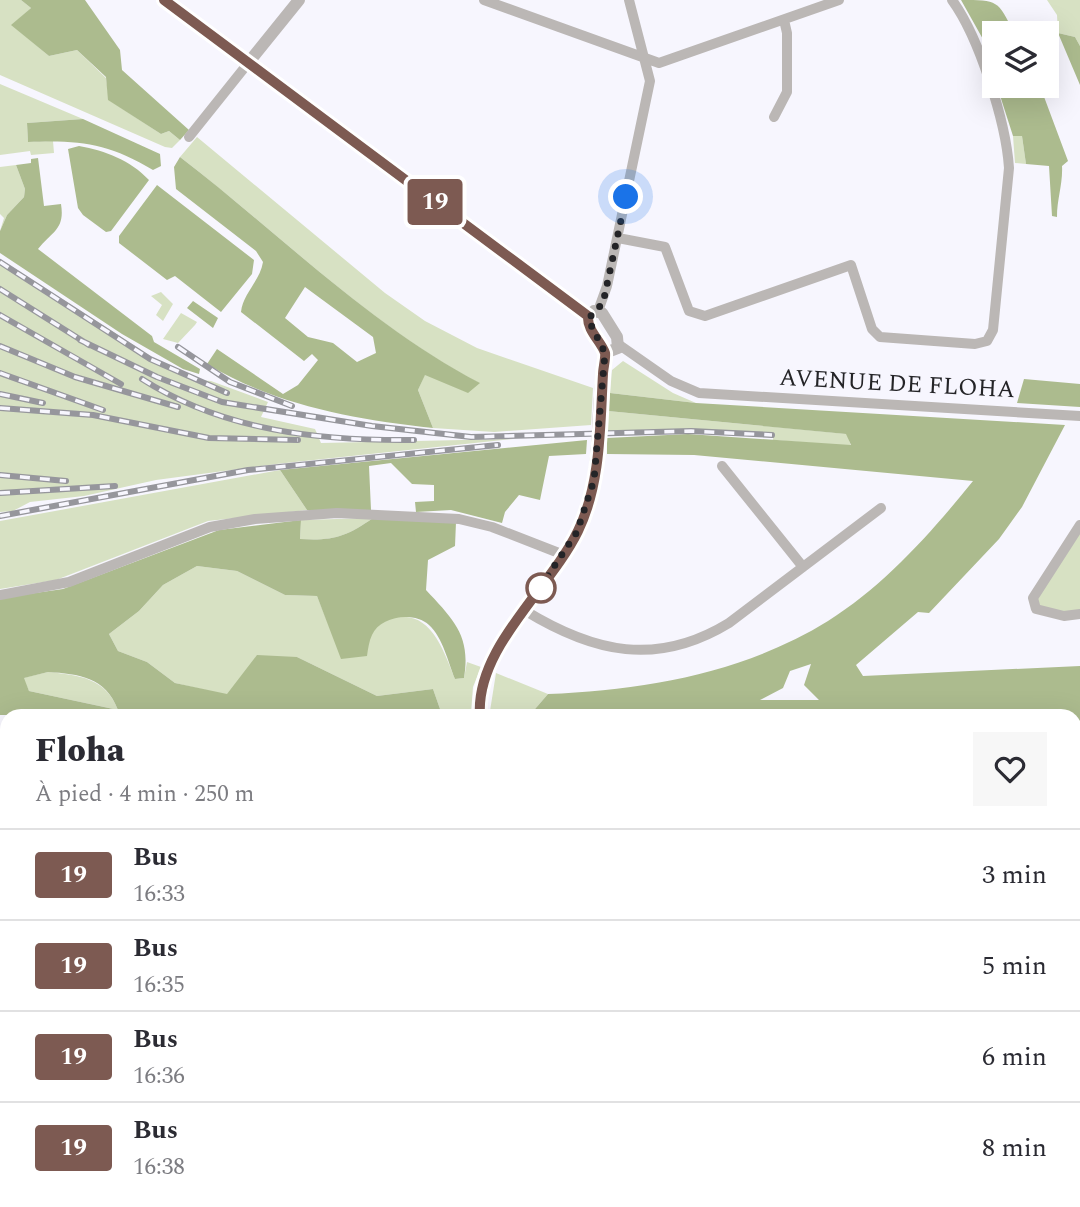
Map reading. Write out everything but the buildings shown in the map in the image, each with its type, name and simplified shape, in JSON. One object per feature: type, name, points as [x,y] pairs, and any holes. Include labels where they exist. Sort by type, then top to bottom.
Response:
[{"type":"street","points":[[164,0],[593,313],[606,316],[618,344],[614,351],[605,353]]},
{"type":"street","points":[[189,137],[299,0]]},
{"type":"street","points":[[484,0],[659,63],[839,0]]},
{"type":"street","points":[[479,709],[481,685],[499,649],[564,555],[586,512],[598,449],[605,353],[588,323],[603,303],[650,81],[647,60],[629,0]]},
{"type":"street","points":[[618,238],[665,247],[689,311],[696,316],[705,316],[851,265],[872,329],[880,337],[975,344],[987,341],[993,330],[1009,168],[1008,148],[973,35],[952,0]]},
{"type":"street","points":[[774,117],[787,92],[788,33],[784,20]]},
{"type":"street","name":"AVENUE DE FLOHA","points":[[618,344],[680,386],[712,395],[1080,416]]},
{"type":"street","points":[[722,466],[803,567]]},
{"type":"street","points":[[524,610],[596,642],[622,649],[662,651],[706,637],[881,508]]},
{"type":"street","points":[[0,595],[69,582],[210,527],[296,516],[351,513],[459,519],[492,527],[564,555]]},
{"type":"street","points":[[1080,525],[1033,597],[1036,609],[1047,613],[1080,614]]},
{"type":"green space","points":[[0,0],[21,0],[31,8],[12,25],[49,56],[77,50],[106,78],[109,100],[161,134],[169,131],[180,140],[172,148],[165,147],[0,75]]},
{"type":"green space","points":[[21,0],[85,0],[120,50],[122,70],[189,130],[180,140],[169,131],[161,134],[108,100],[106,77],[77,50],[49,56],[11,25],[31,8]]},
{"type":"green space","points":[[961,0],[990,2],[1004,14],[1008,21],[982,21],[982,37]]},
{"type":"green space","points":[[1047,0],[1080,0],[1080,46],[1075,37],[1059,33],[1057,15]]},
{"type":"green space","points":[[1059,33],[1075,37],[1080,46],[1080,85]]},
{"type":"green space","points":[[0,84],[83,119],[27,123],[28,142],[53,141],[54,153],[31,155],[30,151],[0,155]]},
{"type":"green space","points":[[1001,98],[1044,98],[1068,161],[1062,166],[1057,217],[1052,216],[1049,166],[1026,164],[1022,136],[1013,136]]},
{"type":"green space","points":[[83,119],[160,154],[161,166],[153,170],[122,154],[93,145],[28,142],[27,123]]},
{"type":"green space","points":[[1013,136],[1022,136],[1026,164],[1015,163]]},
{"type":"green space","points":[[197,137],[385,293],[425,321],[477,348],[593,388],[591,425],[494,432],[433,428],[418,390],[425,374],[467,392],[479,383],[439,360],[362,306],[180,157]]},
{"type":"green space","points":[[79,146],[117,157],[149,180],[111,231],[106,232],[78,208],[68,149]]},
{"type":"green space","points":[[180,157],[362,306],[439,360],[480,383],[468,393],[425,375],[418,390],[433,428],[345,415],[288,400],[207,364],[217,349],[283,394],[298,385],[318,360],[312,354],[304,361],[241,312],[263,262],[256,251],[176,189],[174,167]],"holes":[[[305,287],[373,337],[376,353],[357,362],[333,343],[308,337],[285,318]]]},
{"type":"green space","points":[[38,158],[44,206],[61,204],[62,212],[57,229],[38,249],[152,336],[154,342],[200,369],[199,374],[183,369],[122,334],[0,253],[0,231],[7,215],[24,197],[25,189],[16,165],[31,163],[31,159]]},
{"type":"green space","points":[[16,165],[25,189],[24,197],[7,215],[0,231],[4,218],[0,214],[0,167]]},
{"type":"green space","points":[[157,185],[254,260],[252,274],[221,312],[175,276],[167,280],[119,243],[119,236]]},
{"type":"green space","points":[[0,259],[163,364],[200,380],[211,381],[268,402],[261,417],[315,429],[321,443],[513,439],[276,464],[156,480],[84,496],[30,502],[13,511],[0,512]]},
{"type":"green space","points":[[161,292],[173,304],[163,321],[156,315],[162,305],[151,296]]},
{"type":"green space","points":[[193,301],[218,318],[213,328],[187,308]]},
{"type":"green space","points":[[181,313],[197,322],[178,343],[163,339]]},
{"type":"green space","points":[[623,361],[673,393],[696,403],[610,393],[612,370]]},
{"type":"green space","points":[[1024,379],[1080,384],[1080,407],[1017,403]]},
{"type":"green space","points":[[610,393],[696,403],[1065,425],[1022,507],[999,539],[929,613],[918,612],[856,665],[863,676],[1080,666],[1080,709],[535,709],[548,694],[621,688],[693,676],[762,654],[796,639],[849,607],[888,575],[924,539],[973,481],[694,455],[607,454],[607,438],[688,434],[851,445],[846,434],[608,411]],"holes":[[[811,664],[804,685],[819,700],[760,700],[783,688],[790,671]]]},
{"type":"green space","points":[[608,411],[847,434],[851,446],[773,440],[773,433],[668,429],[607,431]]},
{"type":"green space","points":[[587,440],[586,454],[549,456],[540,500],[519,495],[505,512],[502,523],[451,510],[416,512],[415,502],[434,501],[434,485],[412,484],[391,463],[369,466],[371,510],[307,510],[280,470]]},
{"type":"green space","points":[[280,470],[307,510],[208,521],[56,580],[0,589],[0,521]]},
{"type":"green space","points":[[373,518],[355,530],[338,536],[300,539],[301,520]]},
{"type":"green space","points":[[373,518],[456,522],[455,546],[428,560],[426,590],[445,610],[458,630],[465,651],[464,678],[455,679],[438,637],[423,621],[406,617],[382,623],[372,635],[367,656],[341,659],[317,596],[285,595],[237,571],[197,566],[163,585],[139,611],[109,634],[118,651],[147,662],[175,683],[227,694],[257,655],[297,657],[377,696],[433,689],[440,709],[118,709],[106,690],[90,679],[48,672],[24,678],[29,691],[113,709],[0,709],[0,598],[63,589],[219,530],[301,520],[300,539],[321,539],[346,534]]},
{"type":"green space","points":[[1080,525],[1080,614],[1047,613],[1033,598]]},
{"type":"green space","points":[[197,566],[237,571],[285,595],[317,596],[342,658],[382,622],[401,617],[414,618],[432,632],[455,679],[464,678],[467,662],[481,667],[473,687],[471,709],[440,709],[433,689],[377,696],[297,657],[227,695],[175,683],[147,662],[118,651],[109,634],[139,611],[163,585]]},
{"type":"green space","points":[[48,672],[81,677],[106,691],[118,709],[29,691],[23,678]]},
{"type":"green space","points":[[496,673],[548,694],[535,709],[490,709]]},
{"type":"railway","points":[[0,262],[150,359],[227,393]]},
{"type":"railway","points":[[0,289],[89,345]]},
{"type":"railway","points":[[0,315],[121,384]]},
{"type":"railway","points":[[80,340],[157,377],[222,402],[372,426],[471,437],[691,431],[772,435]]},
{"type":"railway","points":[[0,346],[75,377],[178,407]]},
{"type":"railway","points":[[178,347],[230,382],[292,406]]},
{"type":"railway","points":[[0,373],[103,410]]},
{"type":"railway","points":[[142,379],[205,411],[273,429],[343,438],[414,440]]},
{"type":"railway","points":[[0,394],[43,403]]},
{"type":"railway","points":[[0,408],[93,415],[209,438],[298,440]]},
{"type":"railway","points":[[0,516],[248,470],[498,445]]},
{"type":"railway","points":[[0,475],[66,481]]},
{"type":"railway","points":[[0,493],[115,486]]},
{"type":"bus line","name":"19","points":[[164,0],[588,316],[588,323],[605,353],[598,449],[586,512],[564,555],[499,649],[481,685],[479,709]]},
{"type":"route","points":[[541,588],[537,592],[564,555],[582,522],[594,480],[605,353],[588,323],[588,316],[598,311],[603,303],[626,197]]}]
